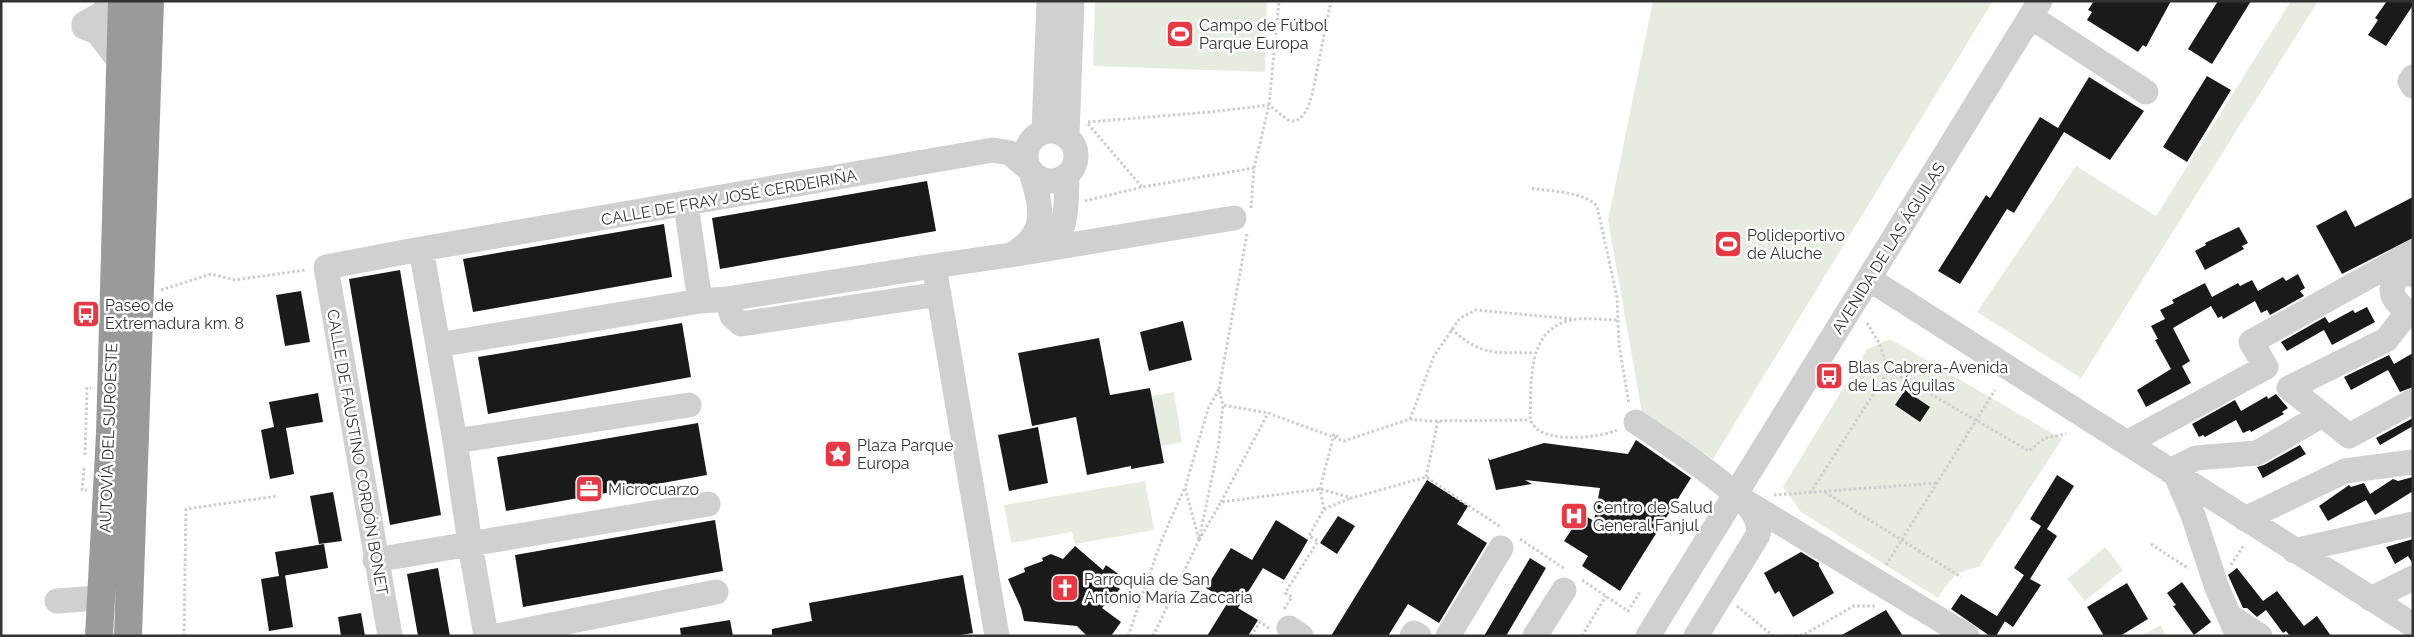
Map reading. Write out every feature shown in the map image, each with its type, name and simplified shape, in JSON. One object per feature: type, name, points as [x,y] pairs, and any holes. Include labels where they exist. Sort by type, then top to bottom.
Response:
[{"type":"highway","name":"AUTOVÍA DEL SUROESTE","points":[[99,623],[110,434],[122,1]]},
{"type":"highway","name":"AUTOVÍA DEL SUROESTE","points":[[128,636],[150,1]]},
{"type":"street","points":[[114,1],[84,25],[98,32],[120,62]]},
{"type":"street","points":[[1049,1],[1056,133]]},
{"type":"street","points":[[1056,133],[1072,1]]},
{"type":"street","points":[[2036,9],[2146,92]]},
{"type":"street","name":"AVENIDA DE LAS ÁGUILAS","points":[[1648,636],[1740,498],[1869,279],[2036,9]]},
{"type":"street","points":[[2413,77],[2410,81],[2413,86]]},
{"type":"street","points":[[1010,256],[1026,247],[1040,227],[1037,191],[1027,163],[1027,147],[1037,135],[1056,133],[1075,148],[1077,155],[1072,170],[1067,175],[1053,181],[1045,180],[1031,171]]},
{"type":"street","name":"CALLE DE FRAY JOSÉ CERDEIRIÑA","points":[[326,267],[994,150],[1010,153],[1031,171]]},
{"type":"street","points":[[1048,249],[1061,235],[1067,175]]},
{"type":"street","points":[[686,205],[700,300]]},
{"type":"street","points":[[438,345],[700,300],[727,299],[934,266],[1244,221]]},
{"type":"street","points":[[421,249],[456,441],[470,544],[486,636]]},
{"type":"street","points":[[2387,466],[2289,388],[2266,367],[2251,342],[2413,252]]},
{"type":"street","points":[[934,266],[997,636]]},
{"type":"street","name":"CALLE DE FAUSTINO CORDÓN BONET","points":[[326,267],[390,636]]},
{"type":"street","points":[[2289,388],[2386,340],[2410,313],[2397,303],[2391,293],[2391,287],[2400,274],[2413,274]]},
{"type":"street","points":[[1869,279],[2245,520],[2413,625]]},
{"type":"street","points":[[727,299],[732,316],[742,324],[939,294]]},
{"type":"street","points":[[2127,443],[2266,367]]},
{"type":"street","points":[[2349,436],[2413,402]]},
{"type":"street","points":[[456,441],[689,405]]},
{"type":"street","points":[[2173,473],[2196,458],[2257,453],[2322,415]]},
{"type":"street","points":[[1636,422],[1712,474],[1752,511],[1758,525],[1758,535],[1696,636]]},
{"type":"street","points":[[2245,520],[2345,471],[2413,462]]},
{"type":"street","points":[[2173,473],[2193,515],[2217,588],[2234,626],[2260,636]]},
{"type":"street","points":[[1740,498],[1967,636]]},
{"type":"street","points":[[376,560],[708,504]]},
{"type":"street","points":[[2294,551],[2413,524]]},
{"type":"street","points":[[1448,636],[1509,539]]},
{"type":"street","points":[[1535,636],[1564,576]]},
{"type":"street","points":[[2371,599],[2413,578]]},
{"type":"street","points":[[497,636],[716,592]]},
{"type":"street","points":[[56,601],[99,623]]},
{"type":"street","points":[[1412,636],[1414,633],[1419,636]]},
{"type":"path","points":[[1199,540],[1218,448],[1222,405],[1219,389],[1244,221],[1269,105],[1279,1]]},
{"type":"path","points":[[1142,187],[1086,122],[1210,112],[1269,105],[1288,120],[1293,122],[1300,119],[1307,110],[1312,95],[1331,1]]},
{"type":"path","points":[[1065,206],[1142,187],[1254,168]]},
{"type":"path","points":[[1532,188],[1582,197],[1597,206],[1617,297],[1620,345],[1632,416],[1636,422],[1609,434],[1577,438],[1549,435],[1538,430],[1530,420],[1534,353],[1542,338],[1555,326],[1572,319]]},
{"type":"path","points":[[153,292],[210,274],[235,280],[326,267]]},
{"type":"path","points":[[1410,419],[1434,356],[1460,318],[1476,310],[1572,319],[1618,320]]},
{"type":"path","points":[[1867,323],[1879,343],[1889,370],[2028,451],[2045,438],[2066,434]]},
{"type":"path","points":[[1452,330],[1470,345],[1486,352],[1534,353]]},
{"type":"path","points":[[1810,493],[1889,370]]},
{"type":"path","points":[[82,490],[87,388],[92,388]]},
{"type":"path","points":[[1128,636],[1162,539],[1185,488],[1208,409],[1219,389]]},
{"type":"path","points":[[1883,570],[1995,390]]},
{"type":"path","points":[[1222,405],[1268,413],[1344,441],[1410,419],[1438,421],[1530,420]]},
{"type":"path","points":[[1153,636],[1199,540],[1268,413]]},
{"type":"path","points":[[1426,478],[1438,421]]},
{"type":"path","points":[[1324,509],[1320,489],[1334,434],[1344,441]]},
{"type":"path","points":[[1251,636],[1260,622],[1285,626],[1292,597],[1285,593],[1318,541],[1309,536],[1324,509],[1352,498],[1426,478]]},
{"type":"path","points":[[1426,478],[1509,539],[1557,564],[1564,576],[1606,596],[1628,611],[1640,592]]},
{"type":"path","points":[[1769,496],[1936,483]]},
{"type":"path","points":[[1185,488],[1199,540]]},
{"type":"path","points":[[1221,502],[1320,489],[1352,498]]},
{"type":"path","points":[[1824,492],[1961,577]]},
{"type":"path","points":[[184,636],[186,509],[278,496]]},
{"type":"path","points":[[1648,519],[1673,535]]},
{"type":"path","points":[[2151,544],[2217,588]]},
{"type":"path","points":[[1557,564],[1564,576]]},
{"type":"path","points":[[1582,636],[1606,596]]},
{"type":"path","points":[[1731,600],[1774,636]]},
{"type":"path","points":[[1790,636],[1803,634],[1854,606],[1881,605]]},
{"type":"shaded area","name":"Campo de Fútbol Parque Europa","points":[[1095,1],[1267,1],[1265,72],[1093,66]]},
{"type":"shaded area","name":"Polideportivo de Aluche","points":[[1653,1],[1993,1],[1713,459],[1642,413],[1608,220]]},
{"type":"shaded area","points":[[2291,1],[2318,1],[2081,378],[1977,312],[2076,166],[2156,216]]},
{"type":"shaded area","points":[[1890,339],[2062,439],[1979,567],[1954,576],[1938,598],[1801,512],[1783,487],[1867,349]]},
{"type":"shaded area","points":[[1174,392],[1182,442],[1161,446],[1152,396]]},
{"type":"shaded area","points":[[1145,481],[1154,530],[1075,544],[1072,532],[1011,543],[1004,505]]},
{"type":"shaded area","points":[[2105,547],[2123,570],[2085,601],[2067,579]]},
{"type":"shaded area","points":[[2161,625],[2166,636],[2141,636]]},
{"type":"building","points":[[2094,1],[2171,1],[2146,47],[2143,45],[2138,52],[2087,20],[2092,12],[2088,10]]},
{"type":"building","points":[[2218,1],[2251,1],[2212,64],[2188,49]]},
{"type":"building","points":[[2387,1],[2413,1],[2413,5],[2386,46],[2368,35],[2378,20],[2375,18]]},
{"type":"building","points":[[2207,76],[2231,90],[2187,162],[2163,147]]},
{"type":"building","points":[[2089,77],[2144,111],[2110,160],[2064,132],[2014,213],[2007,209],[1960,284],[1938,271],[1986,195],[1990,198],[2040,117],[2058,128]]},
{"type":"building","points":[[927,181],[936,231],[720,269],[712,218]]},
{"type":"building","points":[[2413,197],[2413,238],[2342,274],[2316,226],[2346,210],[2355,227]]},
{"type":"building","points":[[664,224],[672,277],[473,312],[463,259]]},
{"type":"building","points":[[2239,227],[2248,243],[2242,246],[2244,249],[2205,270],[2195,251],[2206,245],[2205,243]]},
{"type":"building","points":[[400,270],[441,515],[390,525],[349,279]]},
{"type":"building","points":[[2298,274],[2305,288],[2300,291],[2304,296],[2270,315],[2267,310],[2261,313],[2255,301],[2223,319],[2222,316],[2218,318],[2211,306],[2173,328],[2190,361],[2182,366],[2191,383],[2146,407],[2137,390],[2171,369],[2155,340],[2158,339],[2151,326],[2165,319],[2160,310],[2174,303],[2172,300],[2205,283],[2212,297],[2238,283],[2240,286],[2252,280],[2258,291],[2283,277],[2286,281]]},
{"type":"building","points":[[301,291],[310,342],[285,346],[276,295]]},
{"type":"building","points":[[2367,307],[2375,322],[2332,345],[2324,330],[2287,351],[2281,342],[2325,317],[2329,323],[2353,310],[2355,313]]},
{"type":"building","points":[[1183,321],[1192,360],[1149,371],[1140,332]]},
{"type":"building","points":[[682,323],[691,377],[488,414],[478,357]]},
{"type":"building","points":[[1099,338],[1110,395],[1150,388],[1164,463],[1131,469],[1131,466],[1087,475],[1076,417],[1032,426],[1018,353]]},
{"type":"building","points":[[2413,353],[2413,387],[2400,392],[2388,370],[2351,390],[2344,377],[2389,355],[2394,364]]},
{"type":"building","points":[[1905,390],[1930,407],[1920,422],[1895,405]]},
{"type":"building","points":[[318,393],[323,422],[286,428],[294,474],[270,479],[261,430],[274,427],[269,402]]},
{"type":"building","points":[[2276,394],[2288,408],[2282,412],[2284,414],[2251,432],[2250,430],[2243,433],[2236,420],[2205,437],[2203,435],[2199,437],[2192,424],[2235,400],[2241,411],[2267,396],[2268,399]]},
{"type":"building","points":[[2413,418],[2413,426],[2380,445],[2376,438]]},
{"type":"building","points":[[698,423],[707,475],[506,511],[497,457]]},
{"type":"building","points":[[1038,427],[1048,483],[1009,491],[998,435]]},
{"type":"building","name":"Centro de Salud General Fanjul","points":[[1636,440],[1691,478],[1620,591],[1582,566],[1588,556],[1564,541],[1582,514],[1594,521],[1600,488],[1525,480],[1532,484],[1496,490],[1488,458],[1490,460],[1544,443],[1628,454]]},
{"type":"building","points":[[2300,445],[2306,454],[2263,478],[2257,467]]},
{"type":"building","points":[[2057,475],[2074,486],[2047,529],[2057,536],[2030,579],[2041,585],[2013,627],[1997,616],[2024,575],[2014,568],[2041,526],[2030,519]]},
{"type":"building","points":[[2413,477],[2413,491],[2375,515],[2366,500],[2328,521],[2319,506],[2349,485],[2351,487],[2364,483],[2370,494],[2393,479],[2398,481]]},
{"type":"building","points":[[1427,480],[1468,506],[1457,524],[1487,543],[1439,623],[1408,604],[1388,636],[1331,636]]},
{"type":"building","points":[[333,492],[342,541],[319,544],[310,496]]},
{"type":"building","points":[[1338,516],[1355,526],[1337,554],[1320,543]]},
{"type":"building","points":[[715,520],[723,571],[523,607],[515,555]]},
{"type":"building","points":[[1276,520],[1308,540],[1300,554],[1284,580],[1263,568],[1238,608],[1258,620],[1248,636],[1207,636],[1228,602],[1234,605],[1206,588],[1231,548],[1252,560]]},
{"type":"building","points":[[2413,539],[2413,564],[2408,556],[2395,564],[2386,547]]},
{"type":"building","points":[[324,544],[328,568],[285,575],[293,627],[269,631],[261,579],[279,576],[275,552]]},
{"type":"building","name":"Parroquia de San Antonio María Zaccaria","points":[[1075,546],[1103,570],[1106,565],[1124,578],[1117,586],[1120,589],[1102,608],[1121,622],[1111,636],[1087,636],[1077,626],[1024,621],[1021,608],[1008,579],[1025,572],[1024,568],[1043,561],[1042,558],[1051,554],[1063,559]]},
{"type":"building","points":[[1801,552],[1819,563],[1834,593],[1793,617],[1779,591],[1775,594],[1764,573]]},
{"type":"building","points":[[1530,558],[1546,568],[1506,636],[1484,636]]},
{"type":"building","points":[[438,568],[450,636],[418,636],[407,574]]},
{"type":"building","points":[[2237,568],[2263,601],[2277,591],[2304,626],[2317,616],[2331,636],[2290,636],[2286,631],[2283,633],[2266,610],[2257,617],[2247,608],[2243,608],[2228,575]]},
{"type":"building","points":[[963,575],[973,633],[955,636],[772,636],[772,629],[812,621],[809,603]]},
{"type":"building","points":[[2182,582],[2211,622],[2194,635],[2173,606],[2176,605],[2167,593]]},
{"type":"building","points":[[2127,583],[2148,619],[2120,636],[2104,636],[2087,607]]},
{"type":"building","points":[[1961,594],[2005,621],[1996,636],[1990,636],[1951,609]]},
{"type":"building","points":[[1886,610],[1903,636],[1840,636]]},
{"type":"building","points":[[361,613],[365,636],[341,636],[338,617]]},
{"type":"building","points":[[730,620],[733,636],[681,636],[680,628]]},
{"type":"place","name":"Campo de Fútbol Parque Europa","points":[[1180,34]]},
{"type":"place","name":"Polideportivo de Aluche","points":[[1728,244]]},
{"type":"place","name":"Paseo de Extremadura km. 8","points":[[86,314]]},
{"type":"place","name":"Blas Cabrera-Avenida de Las Águilas","points":[[1829,376]]},
{"type":"place","name":"Plaza Parque Europa","points":[[838,454]]},
{"type":"place","name":"Microcuarzo","points":[[589,489]]},
{"type":"place","name":"Centro de Salud General Fanjul","points":[[1574,516]]},
{"type":"place","name":"Parroquia de San Antonio María Zaccaria","points":[[1065,588]]}]
